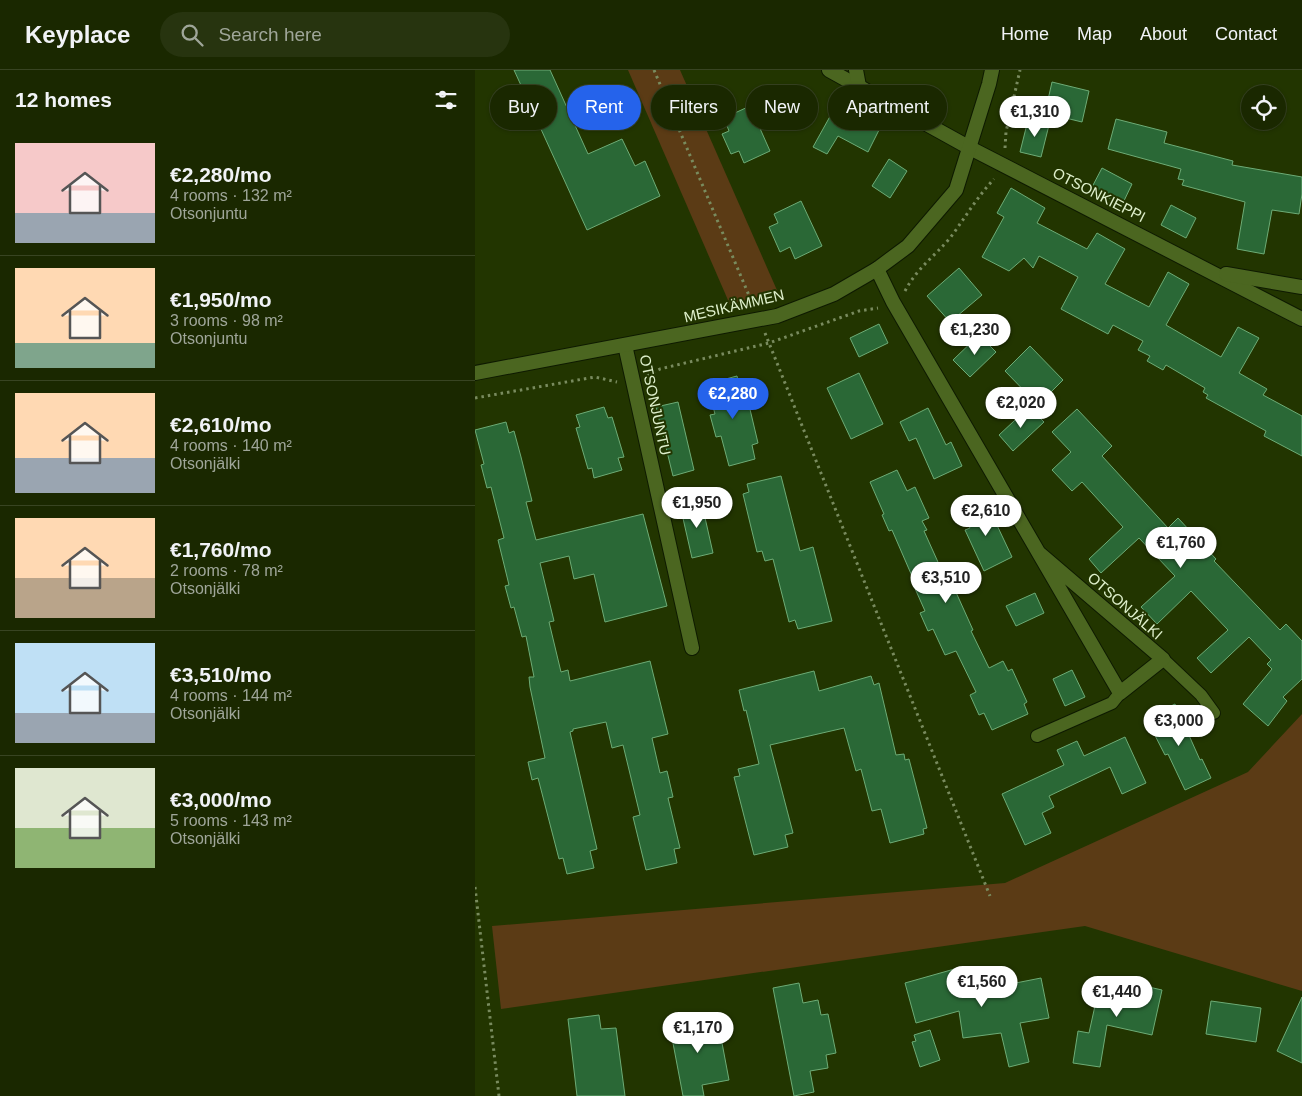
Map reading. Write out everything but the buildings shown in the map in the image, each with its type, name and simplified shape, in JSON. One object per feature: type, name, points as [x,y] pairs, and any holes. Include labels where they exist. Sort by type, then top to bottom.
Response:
[{"type":"street","name":"OTSONKIEPPI","points":[[829,70],[857,85]]},
{"type":"street","points":[[856,70],[859,85]]},
{"type":"street","name":"MESIKÄMMEN","points":[[475,373],[777,316],[833,294],[877,269],[908,246],[956,190],[992,70]]},
{"type":"street","name":"OTSONKIEPPI","points":[[938,130],[1302,319]]},
{"type":"street","name":"OTSONJÄLKI","points":[[877,269],[893,302],[1120,693],[1163,659],[1039,553]]},
{"type":"street","name":"OTSONKIEPPI","points":[[1213,272],[1302,287]]},
{"type":"street","name":"OTSONJUNTU","points":[[625,345],[692,648]]},
{"type":"lane","points":[[1163,659],[1201,695],[1215,713]]},
{"type":"lane","points":[[1037,736],[1112,703],[1120,693]]},
{"type":"path","points":[[654,70],[769,343],[990,896]]},
{"type":"path","points":[[475,887],[499,1096]]},
{"type":"shaded area","points":[[628,70],[680,70],[687,85],[651,85],[651,123],[641,100],[641,85],[635,85]]},
{"type":"shaded area","points":[[654,130],[706,130],[780,297],[731,307]]},
{"type":"shaded area","points":[[1302,714],[1302,991],[1085,926],[501,1009],[492,926],[1005,883],[1248,772]]}]
